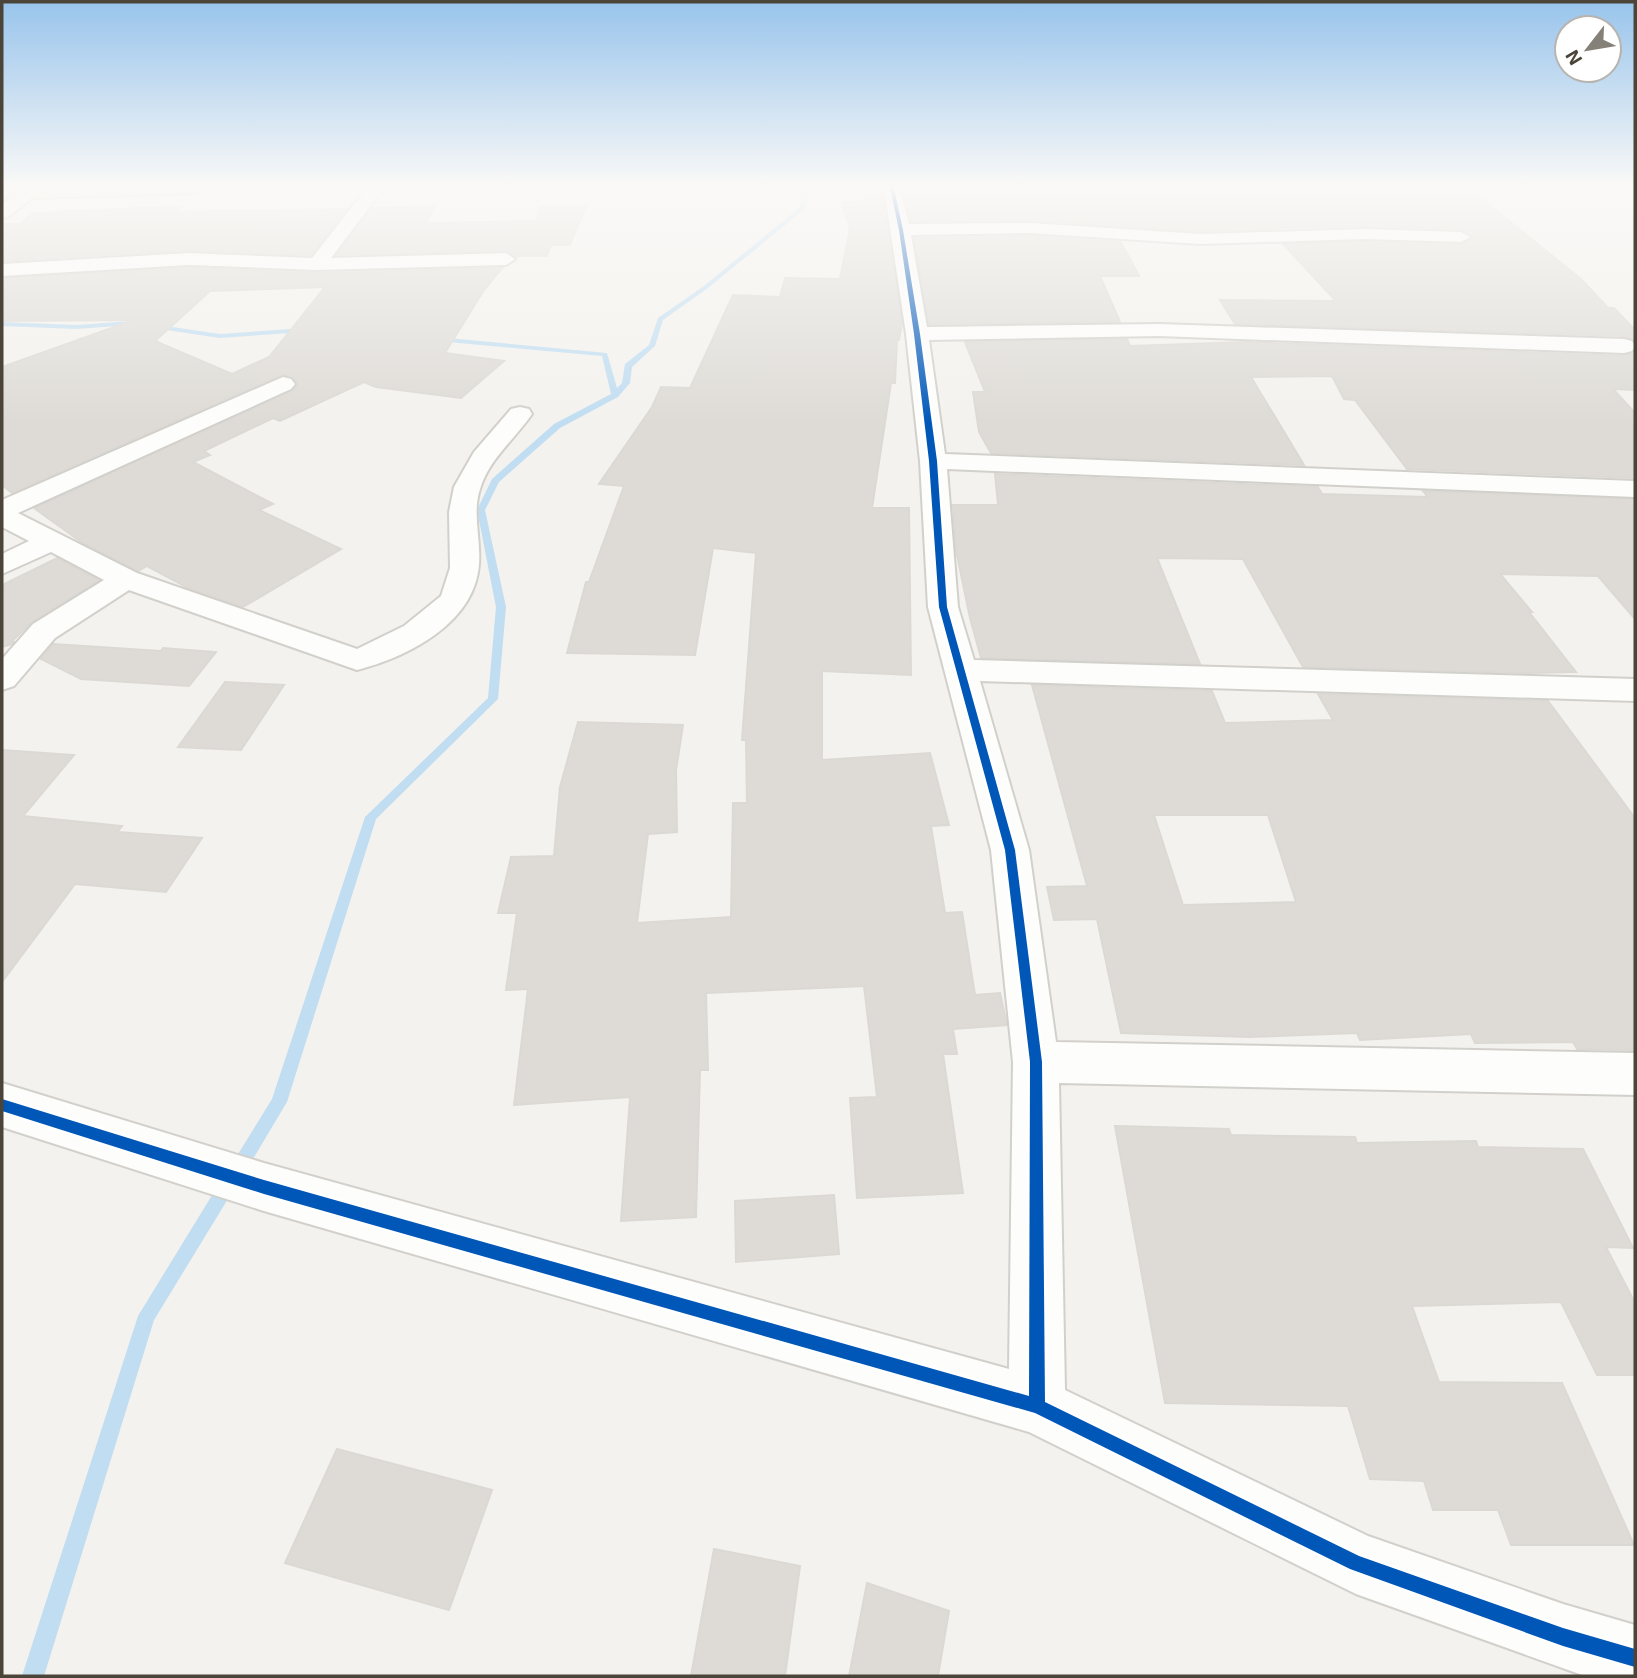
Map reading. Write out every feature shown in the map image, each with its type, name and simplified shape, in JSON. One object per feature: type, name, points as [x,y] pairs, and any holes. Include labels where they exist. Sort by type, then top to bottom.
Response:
[{"type":"street","points":[[2,270],[60,266]]},
{"type":"street","points":[[907,266],[933,461],[943,607],[1010,850],[1036,1062],[1037,1406]]},
{"type":"street","points":[[917,334],[1173,330],[1624,345]]},
{"type":"street","points":[[2,510],[283,384]]},
{"type":"street","points":[[2,516],[125,579],[357,660],[381,653],[435,619],[460,589],[465,556],[463,525],[466,489],[478,466],[520,414]]},
{"type":"street","points":[[933,461],[1635,489]]},
{"type":"street","points":[[2,565],[50,541]]},
{"type":"street","points":[[8,663],[44,631],[125,579]]},
{"type":"street","points":[[960,670],[1635,690]]},
{"type":"street","points":[[1036,1062],[1635,1074]]},
{"type":"street","points":[[2,1105],[264,1187],[1037,1406],[1356,1563],[1563,1637],[1635,1658]]},
{"type":"building","points":[[842,266],[893,266],[902,324],[897,340],[895,383],[891,383],[872,508],[909,508],[911,675],[822,671],[822,760],[930,753],[949,825],[931,826],[945,913],[962,912],[975,995],[1000,993],[1007,1025],[953,1029],[957,1054],[943,1054],[963,1193],[857,1198],[850,1098],[877,1097],[864,986],[706,993],[708,1070],[700,1070],[696,1217],[621,1221],[630,1097],[514,1105],[528,989],[506,990],[517,913],[498,913],[511,857],[554,856],[560,787],[578,722],[683,725],[676,770],[677,832],[648,834],[637,923],[731,917],[733,803],[747,803],[746,740],[742,740],[756,553],[713,548],[695,655],[567,653],[586,582],[589,582],[624,486],[599,484],[652,407],[661,387],[690,388],[733,295],[780,297],[785,278],[840,279]]},
{"type":"building","points":[[919,266],[1134,266],[1139,276],[1100,276],[1120,322],[929,324]]},
{"type":"building","points":[[1304,266],[1565,266],[1635,330],[1635,341],[1624,336],[1235,324],[1220,300],[1336,301]]},
{"type":"building","points":[[189,268],[317,273],[502,268],[484,290],[445,353],[504,361],[461,398],[376,387],[364,382],[280,421],[273,418],[204,451],[210,455],[193,462],[273,504],[259,510],[341,549],[243,607],[190,589],[147,566],[138,571],[81,542],[34,508],[292,391],[298,384],[292,376],[282,375],[12,493],[2,485],[2,367],[134,320],[2,321],[2,278]],"holes":[[[325,287],[269,357],[232,374],[155,341],[210,291]]]},
{"type":"building","points":[[1127,339],[1130,346],[1246,342],[1624,356],[1635,351],[1635,390],[1613,389],[1635,413],[1635,478],[1407,469],[1355,400],[1344,399],[1332,376],[1251,377],[1304,465],[991,453],[979,432],[973,392],[985,392],[965,342]]},
{"type":"building","points":[[995,474],[1318,487],[1322,494],[1428,497],[1423,491],[1635,499],[1635,619],[1598,576],[1500,574],[1576,672],[1303,667],[1243,559],[1157,558],[1200,664],[981,658],[956,550],[953,505],[998,505]]},
{"type":"building","points":[[57,558],[99,580],[32,622],[12,644],[2,647],[2,585]]},
{"type":"building","points":[[53,644],[216,652],[189,686],[81,679],[41,659]]},
{"type":"building","points":[[225,682],[284,685],[241,750],[178,747]]},
{"type":"building","points":[[1032,685],[1212,691],[1225,723],[1333,720],[1318,694],[1548,701],[1635,818],[1635,1050],[1577,1049],[1573,1042],[1475,1043],[1471,1034],[1360,1040],[1357,1033],[1249,1037],[1121,1033],[1097,919],[1054,920],[1047,887],[1087,886]],"holes":[[[1154,815],[1268,815],[1296,902],[1183,905]]]},
{"type":"building","points":[[2,750],[74,755],[23,816],[122,826],[117,832],[202,838],[166,892],[75,884],[2,982]]},
{"type":"building","points":[[1115,1126],[1229,1129],[1231,1135],[1355,1137],[1357,1143],[1476,1141],[1478,1147],[1583,1149],[1633,1248],[1606,1247],[1635,1303],[1635,1375],[1597,1375],[1561,1302],[1412,1306],[1439,1382],[1562,1383],[1634,1545],[1511,1545],[1498,1510],[1433,1510],[1424,1481],[1370,1479],[1348,1406],[1165,1403]]},
{"type":"building","points":[[834,1195],[839,1254],[736,1262],[735,1201]]},
{"type":"building","points":[[337,1449],[492,1490],[449,1610],[285,1563]]},
{"type":"building","points":[[714,1549],[800,1566],[785,1676],[691,1676]]},
{"type":"building","points":[[867,1583],[949,1611],[938,1676],[849,1676]]},
{"type":"waterway","points":[[615,395],[626,383],[628,366],[652,346],[660,319],[731,266]]},
{"type":"waterway","points":[[2,324],[76,327],[132,323],[220,336],[304,330]]},
{"type":"waterway","points":[[437,339],[605,354],[615,395]]},
{"type":"waterway","points":[[238,1169],[279,1102],[371,817],[493,699],[501,607],[481,510],[495,481],[557,426],[615,395]]},
{"type":"waterway","points":[[33,1676],[147,1316],[228,1184]]},
{"type":"cycle path","points":[[907,266],[933,461],[943,607],[1010,850],[1036,1062],[1037,1406]]},
{"type":"cycle path","points":[[2,1105],[264,1187],[1037,1406],[1356,1563],[1563,1637],[1635,1658]]}]
